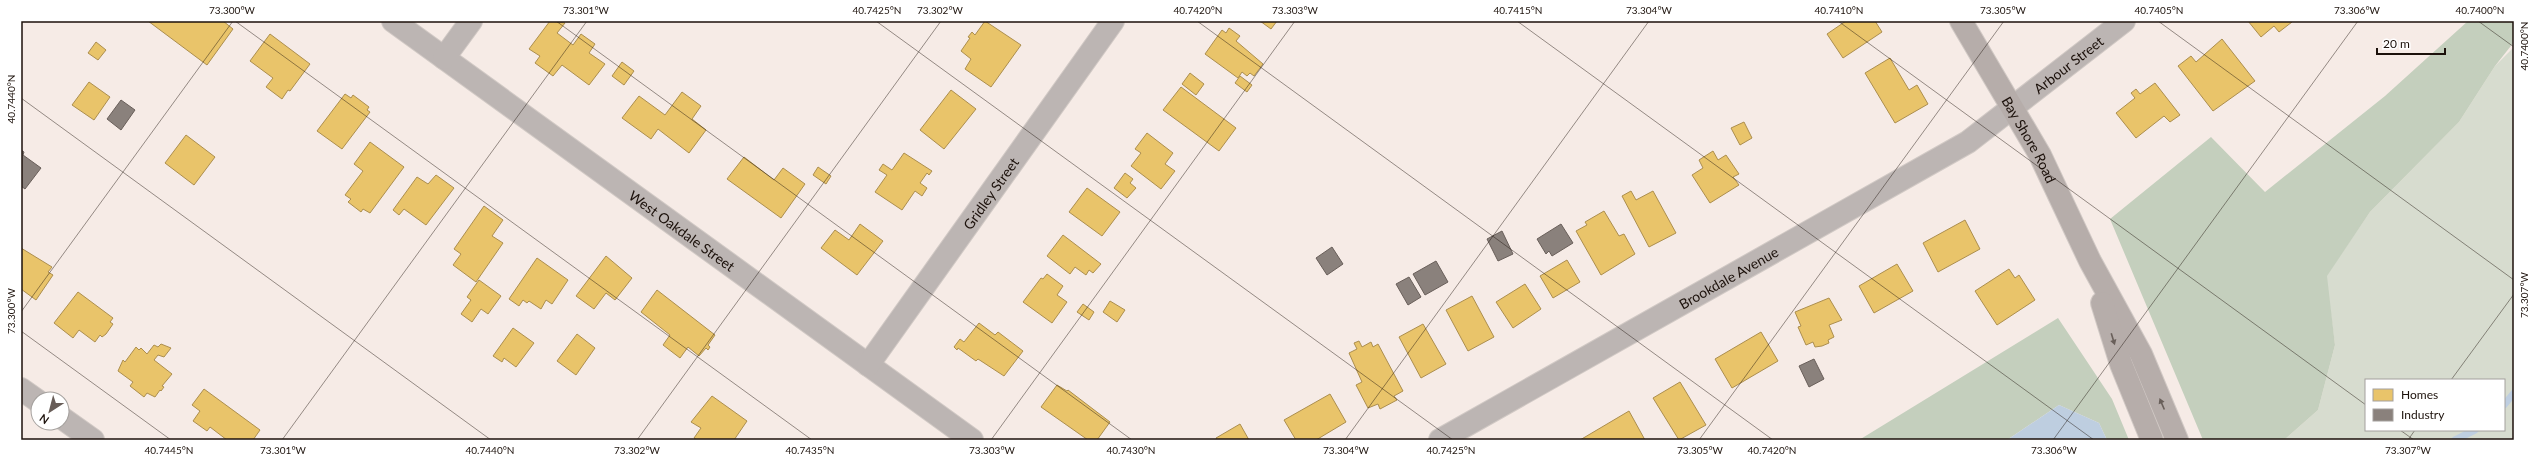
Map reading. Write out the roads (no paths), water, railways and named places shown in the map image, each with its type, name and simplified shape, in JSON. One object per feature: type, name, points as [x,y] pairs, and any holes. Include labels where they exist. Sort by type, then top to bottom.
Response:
[{"type":"main road","name":"Bay Shore Road","points":[[1961,21],[2043,161],[2090,261],[2141,354],[2177,440]]},
{"type":"main road","name":"Bay Shore Road","points":[[2090,261],[2121,364],[2152,440]]},
{"type":"street","name":"West Oakdale Street","points":[[393,21],[972,440]]},
{"type":"street","points":[[444,58],[471,21]]},
{"type":"street","name":"Gridley Street","points":[[868,364],[1113,21]]},
{"type":"street","name":"Arbour Street","points":[[2013,108],[2124,21]]},
{"type":"street","name":"Brookdale Avenue","points":[[1440,440],[1968,142],[2013,108]]},
{"type":"street","points":[[21,389],[30,395]]},
{"type":"street","points":[[70,424],[93,440]]},
{"type":"water","points":[[2059,405],[2099,423],[2107,440],[2007,440]]},
{"type":"waterway","points":[[2505,404],[2514,393]]},
{"type":"waterway","points":[[2455,440],[2473,431]]}]
